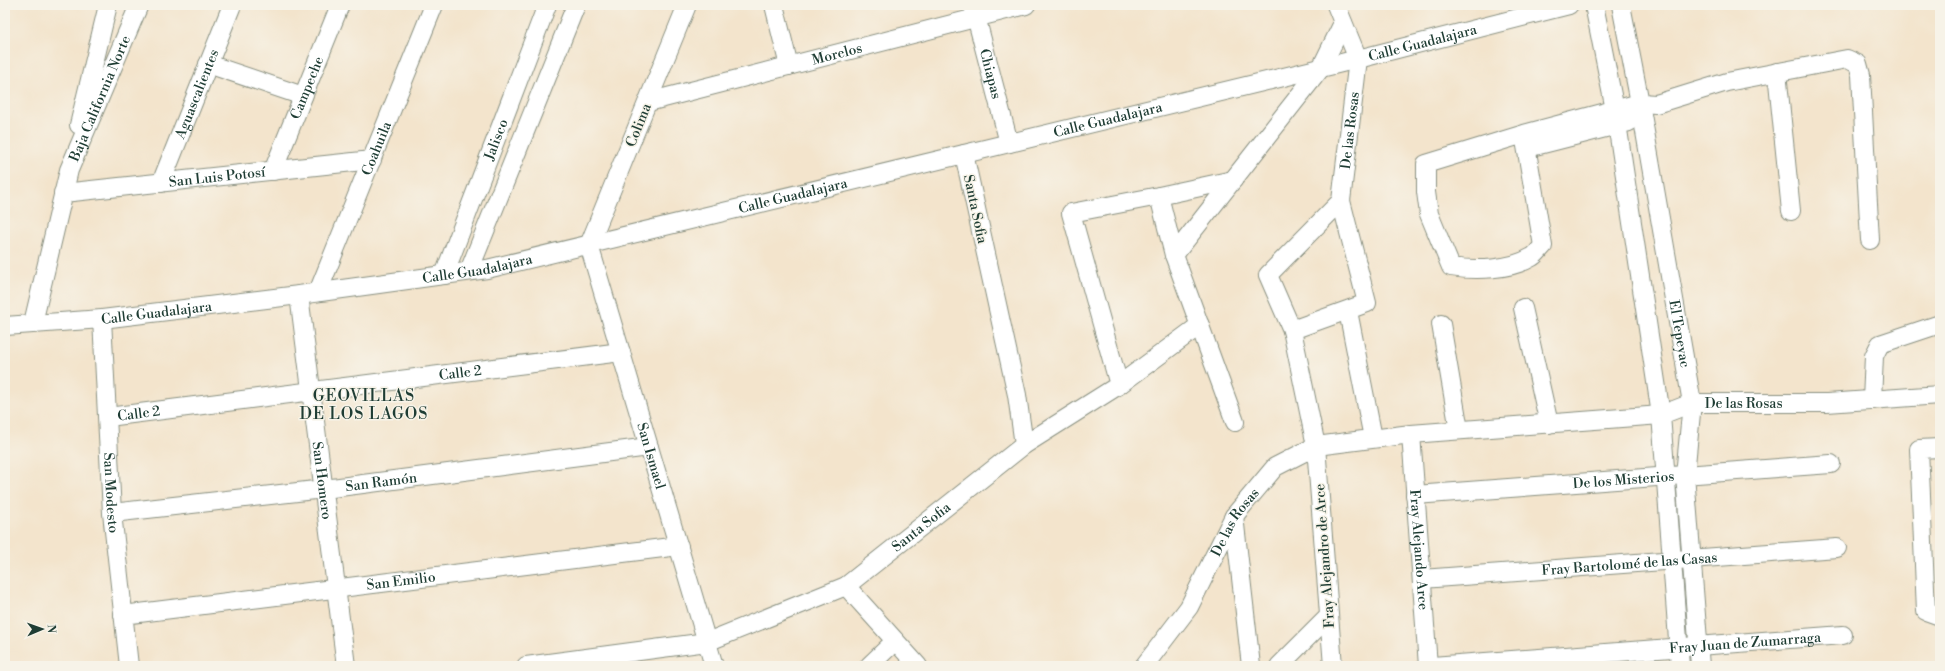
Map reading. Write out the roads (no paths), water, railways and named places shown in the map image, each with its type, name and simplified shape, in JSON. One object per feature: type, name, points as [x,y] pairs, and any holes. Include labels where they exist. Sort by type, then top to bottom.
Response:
[{"type":"street","points":[[69,170],[108,5]]},
{"type":"street","name":"Baja California Norte","points":[[33,323],[69,170],[139,5]]},
{"type":"street","name":"Aguascalientes","points":[[161,183],[232,5]]},
{"type":"street","name":"Campeche","points":[[273,171],[340,5]]},
{"type":"street","name":"Coahuila","points":[[318,292],[434,5]]},
{"type":"street","name":"Jalisco","points":[[444,275],[548,5]]},
{"type":"street","name":"Jalisco","points":[[469,271],[576,5]]},
{"type":"street","name":"Colima","points":[[589,245],[687,5]]},
{"type":"street","points":[[774,5],[789,66]]},
{"type":"street","name":"Morelos","points":[[648,102],[789,66],[975,12],[1026,5]]},
{"type":"street","points":[[1336,5],[1358,59]]},
{"type":"street","name":"Calle Guadalajara","points":[[5,326],[102,318],[299,295],[469,271],[589,245],[1322,68],[1569,5]]},
{"type":"street","points":[[1594,5],[1616,117],[1661,415],[1680,666]]},
{"type":"street","name":"El Tepeyac","points":[[1621,5],[1646,109],[1692,403],[1685,475],[1700,666]]},
{"type":"street","name":"Chiapas","points":[[975,12],[1009,143]]},
{"type":"street","points":[[1174,254],[1322,68],[1343,23]]},
{"type":"street","name":"De las Rosas","points":[[1292,330],[1348,312],[1367,303],[1341,201],[1358,59]]},
{"type":"street","points":[[1525,141],[1543,246],[1533,257],[1517,264],[1470,270],[1451,267],[1429,214],[1426,192],[1426,164],[1525,141],[1646,109],[1727,82],[1847,59],[1858,64],[1861,75],[1870,240]]},
{"type":"street","points":[[208,64],[303,96]]},
{"type":"street","points":[[1777,72],[1791,211]]},
{"type":"street","name":"Santa Sofia","points":[[526,666],[707,642],[846,586],[1024,445],[1017,395],[964,154]]},
{"type":"street","name":"San Luis Potosí","points":[[64,193],[372,160]]},
{"type":"street","points":[[1119,385],[1071,213],[1233,180]]},
{"type":"street","points":[[1159,196],[1174,254],[1235,422]]},
{"type":"street","points":[[1292,330],[1268,275],[1341,201]]},
{"type":"street","name":"San Ismael","points":[[589,245],[714,666]]},
{"type":"street","name":"San Homero","points":[[299,295],[346,666]]},
{"type":"street","points":[[1523,308],[1549,424]]},
{"type":"street","points":[[1348,312],[1373,438]]},
{"type":"street","name":"San Modesto","points":[[102,318],[112,513],[129,666]]},
{"type":"street","points":[[1441,324],[1459,430]]},
{"type":"street","points":[[1872,400],[1874,356],[1880,344],[1940,324]]},
{"type":"street","points":[[1024,445],[1119,385],[1200,325]]},
{"type":"street","name":"Fray Alejandro de Arce","points":[[1292,330],[1316,446],[1333,666]]},
{"type":"street","name":"Calle 2","points":[[108,417],[621,352]]},
{"type":"street","name":"De las Rosas","points":[[1144,666],[1156,659],[1189,607],[1234,516],[1275,467],[1316,446],[1411,434],[1661,415],[1692,403],[1827,403],[1940,395]]},
{"type":"street","name":"Fray Alejando Arce","points":[[1411,434],[1428,666]]},
{"type":"street","name":"San Ramón","points":[[112,513],[649,447]]},
{"type":"street","points":[[1940,448],[1919,449],[1926,611],[1940,616]]},
{"type":"street","name":"De los Misterios","points":[[1416,495],[1830,464]]},
{"type":"street","points":[[1234,516],[1251,666]]},
{"type":"street","name":"San Emilio","points":[[123,615],[337,590],[679,546]]},
{"type":"street","name":"Fray Bartolomé de las Casas","points":[[1422,579],[1837,548]]},
{"type":"street","points":[[846,586],[918,666]]},
{"type":"street","points":[[1279,666],[1329,616]]},
{"type":"street","name":"Fray Juan de Zumarraga","points":[[1432,666],[1843,635]]},
{"type":"street","points":[[869,666],[895,641]]},
{"type":"district","name":"GEOVILLAS DE LOS LAGOS","points":[[364,404]]}]
